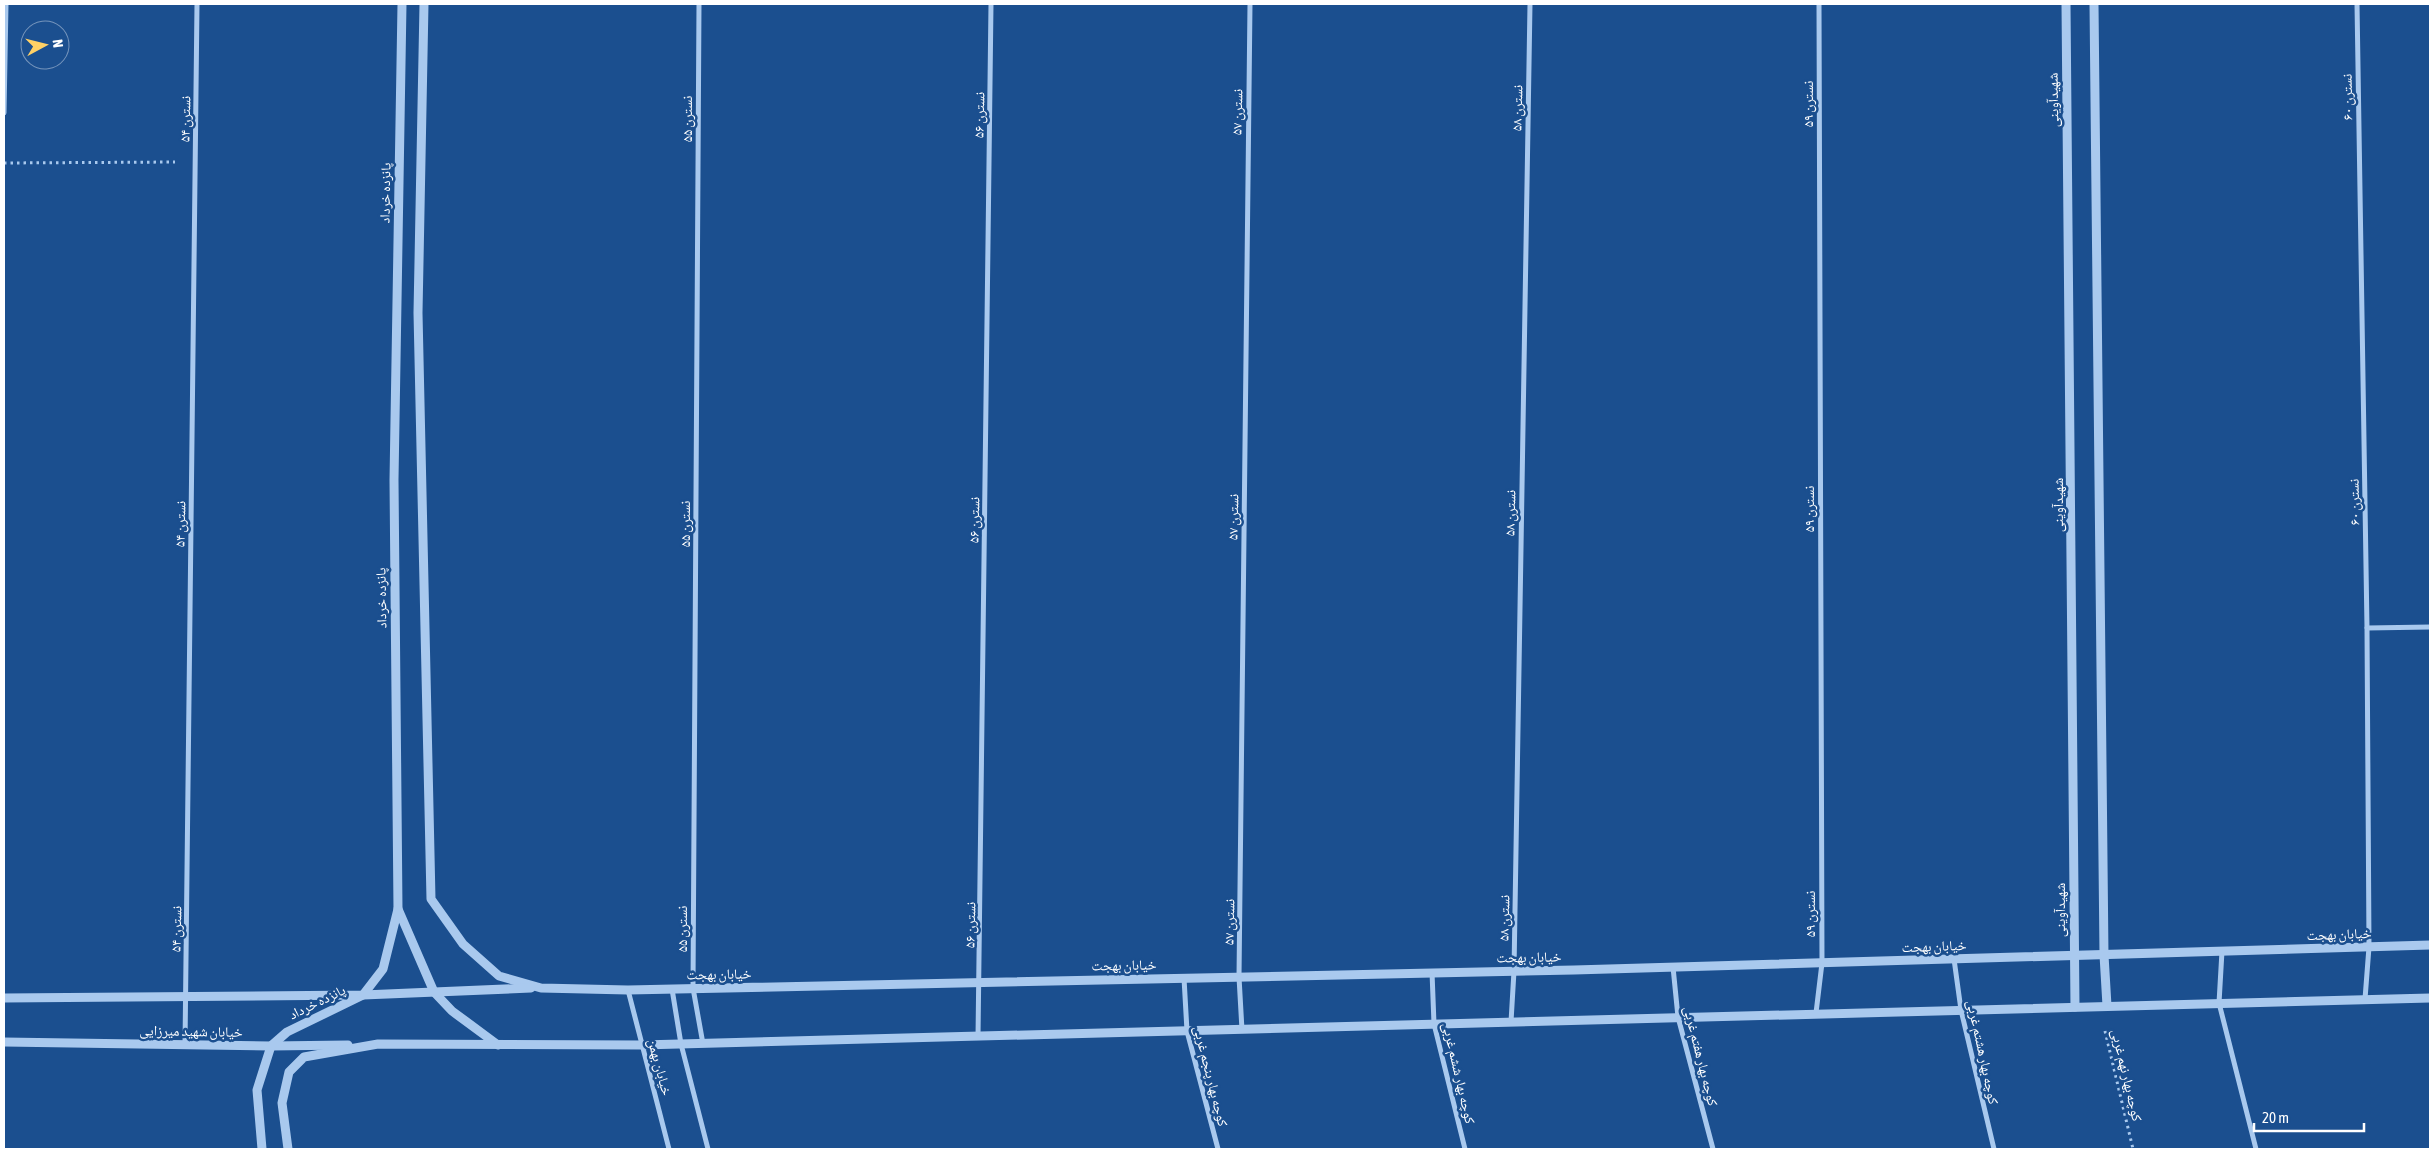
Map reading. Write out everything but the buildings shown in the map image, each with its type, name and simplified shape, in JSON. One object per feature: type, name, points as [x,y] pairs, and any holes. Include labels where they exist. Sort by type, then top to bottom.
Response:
[{"type":"street","points":[[4,113],[6,4]]},
{"type":"street","name":"نسترن ۵۴","points":[[185,1045],[197,4]]},
{"type":"street","name":"پانزده خرداد","points":[[272,1046],[288,1032],[364,995],[383,969],[398,909],[394,480],[402,4]]},
{"type":"street","points":[[424,4],[418,313],[431,898],[463,944],[499,976],[541,988]]},
{"type":"street","name":"نسترن ۵۵","points":[[699,4],[693,988],[704,1044]]},
{"type":"street","name":"نسترن ۵۶","points":[[978,1037],[991,4]]},
{"type":"street","name":"نسترن ۵۷","points":[[1242,1030],[1239,977],[1250,4]]},
{"type":"street","name":"نسترن ۵۸","points":[[1512,1022],[1530,4]]},
{"type":"street","name":"نسترن ۵۹","points":[[1816,1014],[1822,963],[1819,4]]},
{"type":"street","name":"شهیدآوینی","points":[[2066,4],[2074,1007]]},
{"type":"street","points":[[2094,4],[2103,1006]]},
{"type":"street","name":"نسترن ۶۰","points":[[2357,4],[2367,628],[2369,947],[2365,999]]},
{"type":"street","points":[[2367,628],[2430,627]]},
{"type":"street","points":[[398,909],[434,992],[452,1011],[498,1045]]},
{"type":"street","name":"خیابان بهجت","points":[[541,988],[628,990],[1514,971],[2430,946]]},
{"type":"street","points":[[2222,951],[2219,1003],[2256,1149]]},
{"type":"street","name":"کوچه بهار هشتم غربی","points":[[1954,959],[1961,1010],[1994,1149]]},
{"type":"street","name":"کوچه بهار هفتم غربی","points":[[1673,967],[1678,1017],[1713,1149]]},
{"type":"street","name":"کوچه بهار ششم غربی","points":[[1432,972],[1434,1024],[1465,1149]]},
{"type":"street","name":"کوچه بهار پنجم غربی","points":[[1184,978],[1187,1031],[1218,1149]]},
{"type":"street","points":[[4,998],[364,995],[541,988]]},
{"type":"street","name":"خیابان بهمن","points":[[672,988],[681,1044],[708,1149]]},
{"type":"street","name":"خیابان بهمن","points":[[628,990],[670,1149]]},
{"type":"street","points":[[288,1149],[282,1103],[289,1072],[304,1057],[378,1044],[704,1044],[2430,998]]},
{"type":"street","name":"خیابان شهید میرزایی","points":[[4,1042],[272,1046],[378,1044]]},
{"type":"street","points":[[262,1149],[257,1090],[272,1046]]},
{"type":"path","points":[[4,163],[196,162]]},
{"type":"path","name":"کوچه بهار نهم غربی","points":[[2103,1006],[2133,1149]]}]
